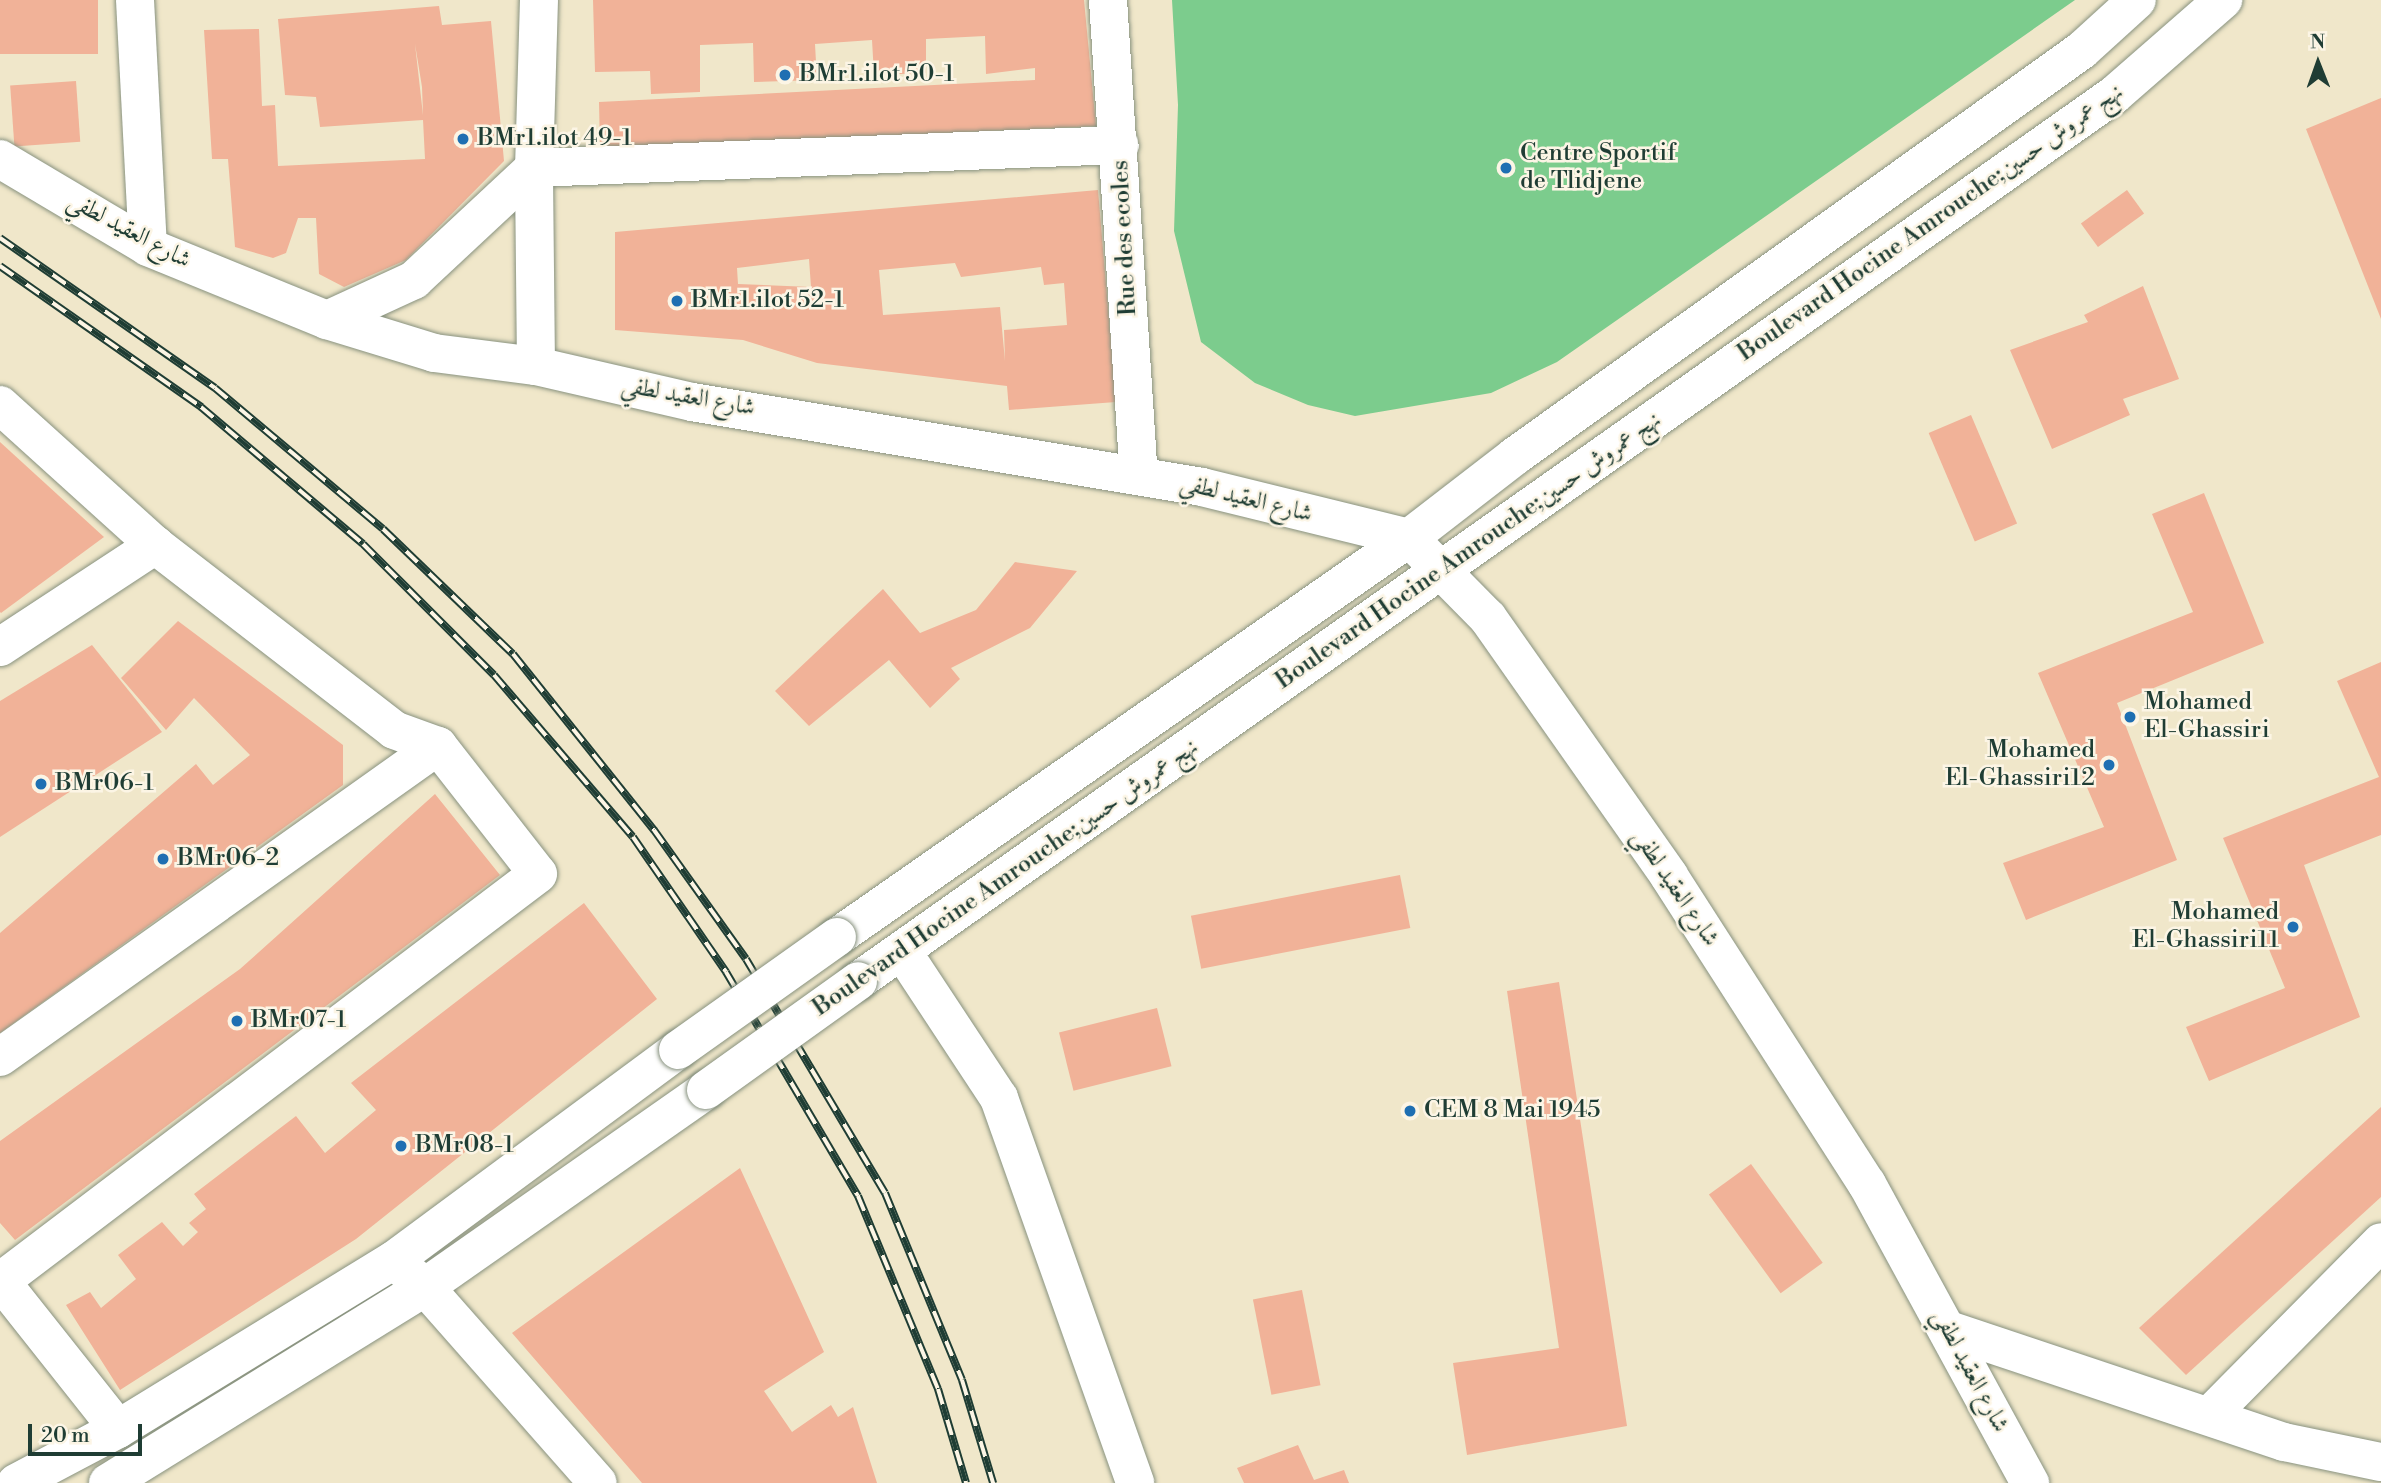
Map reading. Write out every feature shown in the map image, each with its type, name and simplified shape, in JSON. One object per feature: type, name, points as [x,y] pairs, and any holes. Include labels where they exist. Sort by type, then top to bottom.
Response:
[{"type":"main road","points":[[135,0],[148,247]]},
{"type":"main road","points":[[536,366],[534,168],[539,0]]},
{"type":"main road","name":"Rue des ecoles","points":[[1108,0],[1120,145],[1139,475]]},
{"type":"main road","name":"Boulevard Hocine Amrouche;نهج عمروش حسين","points":[[16,1483],[118,1429],[394,1261],[678,1050],[1409,538],[1514,456],[2082,50],[2137,0]]},
{"type":"main road","name":"Boulevard Hocine Amrouche;نهج عمروش حسين","points":[[108,1483],[425,1287],[706,1090],[1442,566],[2114,95],[2222,0]]},
{"type":"main road","points":[[327,320],[414,281],[534,168],[1120,145]]},
{"type":"main road","name":"شارع العقيد لطفي","points":[[0,159],[148,247],[327,320],[434,353],[536,366],[692,402],[1139,475],[1409,538],[1442,566],[1488,618],[1669,876],[1867,1184],[1949,1330],[2030,1483]]},
{"type":"main road","points":[[0,404],[155,545],[394,730],[438,746],[538,874],[0,1281],[118,1429]]},
{"type":"main road","points":[[0,647],[155,545]]},
{"type":"main road","points":[[0,1057],[438,746]]},
{"type":"main road","points":[[902,951],[999,1098],[1135,1483]]},
{"type":"main road","points":[[2210,1415],[2381,1242]]},
{"type":"main road","points":[[394,1261],[425,1287],[592,1482]]},
{"type":"main road","points":[[1949,1330],[2210,1415],[2284,1442],[2381,1462]]},
{"type":"green space","name":"Centre Sportif de Tlidjene","points":[[1172,0],[2075,0],[1557,362],[1491,393],[1355,416],[1308,405],[1255,383],[1201,342],[1174,231],[1178,105]]},
{"type":"building","points":[[0,0],[98,0],[98,54],[0,54]]},
{"type":"building","name":"BMr1.ilot 50-1","points":[[593,0],[1084,0],[1096,126],[600,149],[599,102],[1035,80],[1035,68],[986,74],[985,36],[926,39],[926,73],[874,75],[872,40],[815,44],[817,80],[754,82],[753,43],[700,45],[700,92],[651,94],[650,71],[595,72]]},
{"type":"building","name":"BMr1.ilot 49-1","points":[[439,6],[442,25],[491,21],[504,161],[406,260],[344,287],[319,274],[316,218],[298,218],[286,253],[273,258],[235,247],[228,159],[212,159],[204,30],[259,29],[262,106],[275,105],[278,166],[425,159],[423,120],[320,127],[316,97],[285,95],[278,19]],"holes":[[[415,44],[422,87],[423,115]]]},
{"type":"building","points":[[76,81],[80,142],[14,146],[10,86]]},
{"type":"building","points":[[2381,98],[2381,319],[2306,129]]},
{"type":"building","name":"BMr1.ilot 52-1","points":[[1098,190],[1116,402],[1009,410],[1007,386],[817,363],[743,340],[615,330],[615,232]],"holes":[[[809,259],[811,287],[738,284],[737,268]],[[955,263],[961,277],[1041,267],[1044,285],[1064,283],[1067,325],[1004,330],[1005,361],[1000,307],[883,315],[879,270]]]},
{"type":"building","points":[[2127,190],[2144,213],[2098,247],[2081,224]]},
{"type":"building","points":[[2143,286],[2179,379],[2123,399],[2130,415],[2052,449],[2010,350],[2088,322],[2084,315]]},
{"type":"building","points":[[1971,415],[2017,524],[1975,542],[1929,433]]},
{"type":"building","points":[[0,442],[104,537],[1,613],[0,612]]},
{"type":"building","name":"Mohamed El-Ghassiri12","points":[[2204,493],[2264,643],[2117,703],[2177,860],[2026,920],[2003,863],[2104,827],[2038,673],[2193,612],[2152,514]]},
{"type":"building","points":[[1015,562],[1077,571],[1030,628],[951,668],[960,679],[930,708],[889,660],[809,726],[775,691],[883,589],[920,633],[976,610]]},
{"type":"building","name":"BMr06-2","points":[[178,621],[343,745],[343,785],[0,1033],[0,933],[196,764],[213,785],[250,755],[194,698],[166,730],[121,678]]},
{"type":"building","name":"BMr06-1","points":[[92,645],[162,732],[0,837],[0,701]]},
{"type":"building","name":"Mohamed El-Ghassiri11","points":[[2381,662],[2381,835],[2304,865],[2360,1017],[2209,1081],[2186,1027],[2285,988],[2223,838],[2379,777],[2337,681]]},
{"type":"building","name":"BMr07-1","points":[[435,794],[500,875],[15,1240],[0,1223],[0,1141],[240,969]]},
{"type":"building","points":[[1400,875],[1410,928],[1201,969],[1191,916]]},
{"type":"building","name":"BMr08-1","points":[[584,903],[657,999],[356,1239],[120,1390],[66,1305],[90,1292],[101,1308],[136,1279],[118,1255],[162,1222],[183,1246],[198,1232],[189,1223],[206,1209],[194,1194],[296,1116],[325,1153],[376,1110],[351,1083]]},
{"type":"building","points":[[1559,982],[1627,1426],[1467,1455],[1453,1363],[1559,1348],[1507,991]]},
{"type":"building","points":[[1157,1008],[1172,1066],[1074,1091],[1059,1032]]},
{"type":"building","points":[[2381,1107],[2381,1197],[2186,1375],[2139,1328]]},
{"type":"building","points":[[1751,1164],[1823,1263],[1781,1293],[1709,1195]]},
{"type":"building","points":[[740,1168],[824,1352],[764,1391],[792,1432],[831,1405],[838,1417],[853,1407],[877,1483],[642,1483],[512,1333]]},
{"type":"building","points":[[1302,1290],[1321,1385],[1271,1395],[1253,1300]]},
{"type":"building","points":[[1298,1445],[1314,1480],[1344,1470],[1349,1483],[1244,1483],[1237,1468]]},
{"type":"railway","points":[[0,238],[215,388],[383,529],[513,654],[654,830],[746,959],[885,1193],[962,1380],[993,1483]]},
{"type":"railway","points":[[0,266],[201,407],[363,544],[494,675],[633,837],[726,972],[858,1196],[938,1389],[966,1483]]},
{"type":"place","name":"BMr1.ilot 50-1","points":[[785,75]]},
{"type":"place","name":"BMr1.ilot 49-1","points":[[463,139]]},
{"type":"place","name":"Centre Sportif de Tlidjene","points":[[1506,168]]},
{"type":"place","name":"BMr1.ilot 52-1","points":[[677,301]]},
{"type":"place","name":"Mohamed El-Ghassiri","points":[[2130,717]]},
{"type":"place","name":"Mohamed El-Ghassiri12","points":[[2109,765]]},
{"type":"place","name":"BMr06-1","points":[[41,784]]},
{"type":"place","name":"BMr06-2","points":[[163,859]]},
{"type":"place","name":"Mohamed El-Ghassiri11","points":[[2293,927]]},
{"type":"place","name":"BMr07-1","points":[[237,1021]]},
{"type":"place","name":"CEM 8 Mai 1945","points":[[1410,1111]]},
{"type":"place","name":"BMr08-1","points":[[401,1146]]}]
